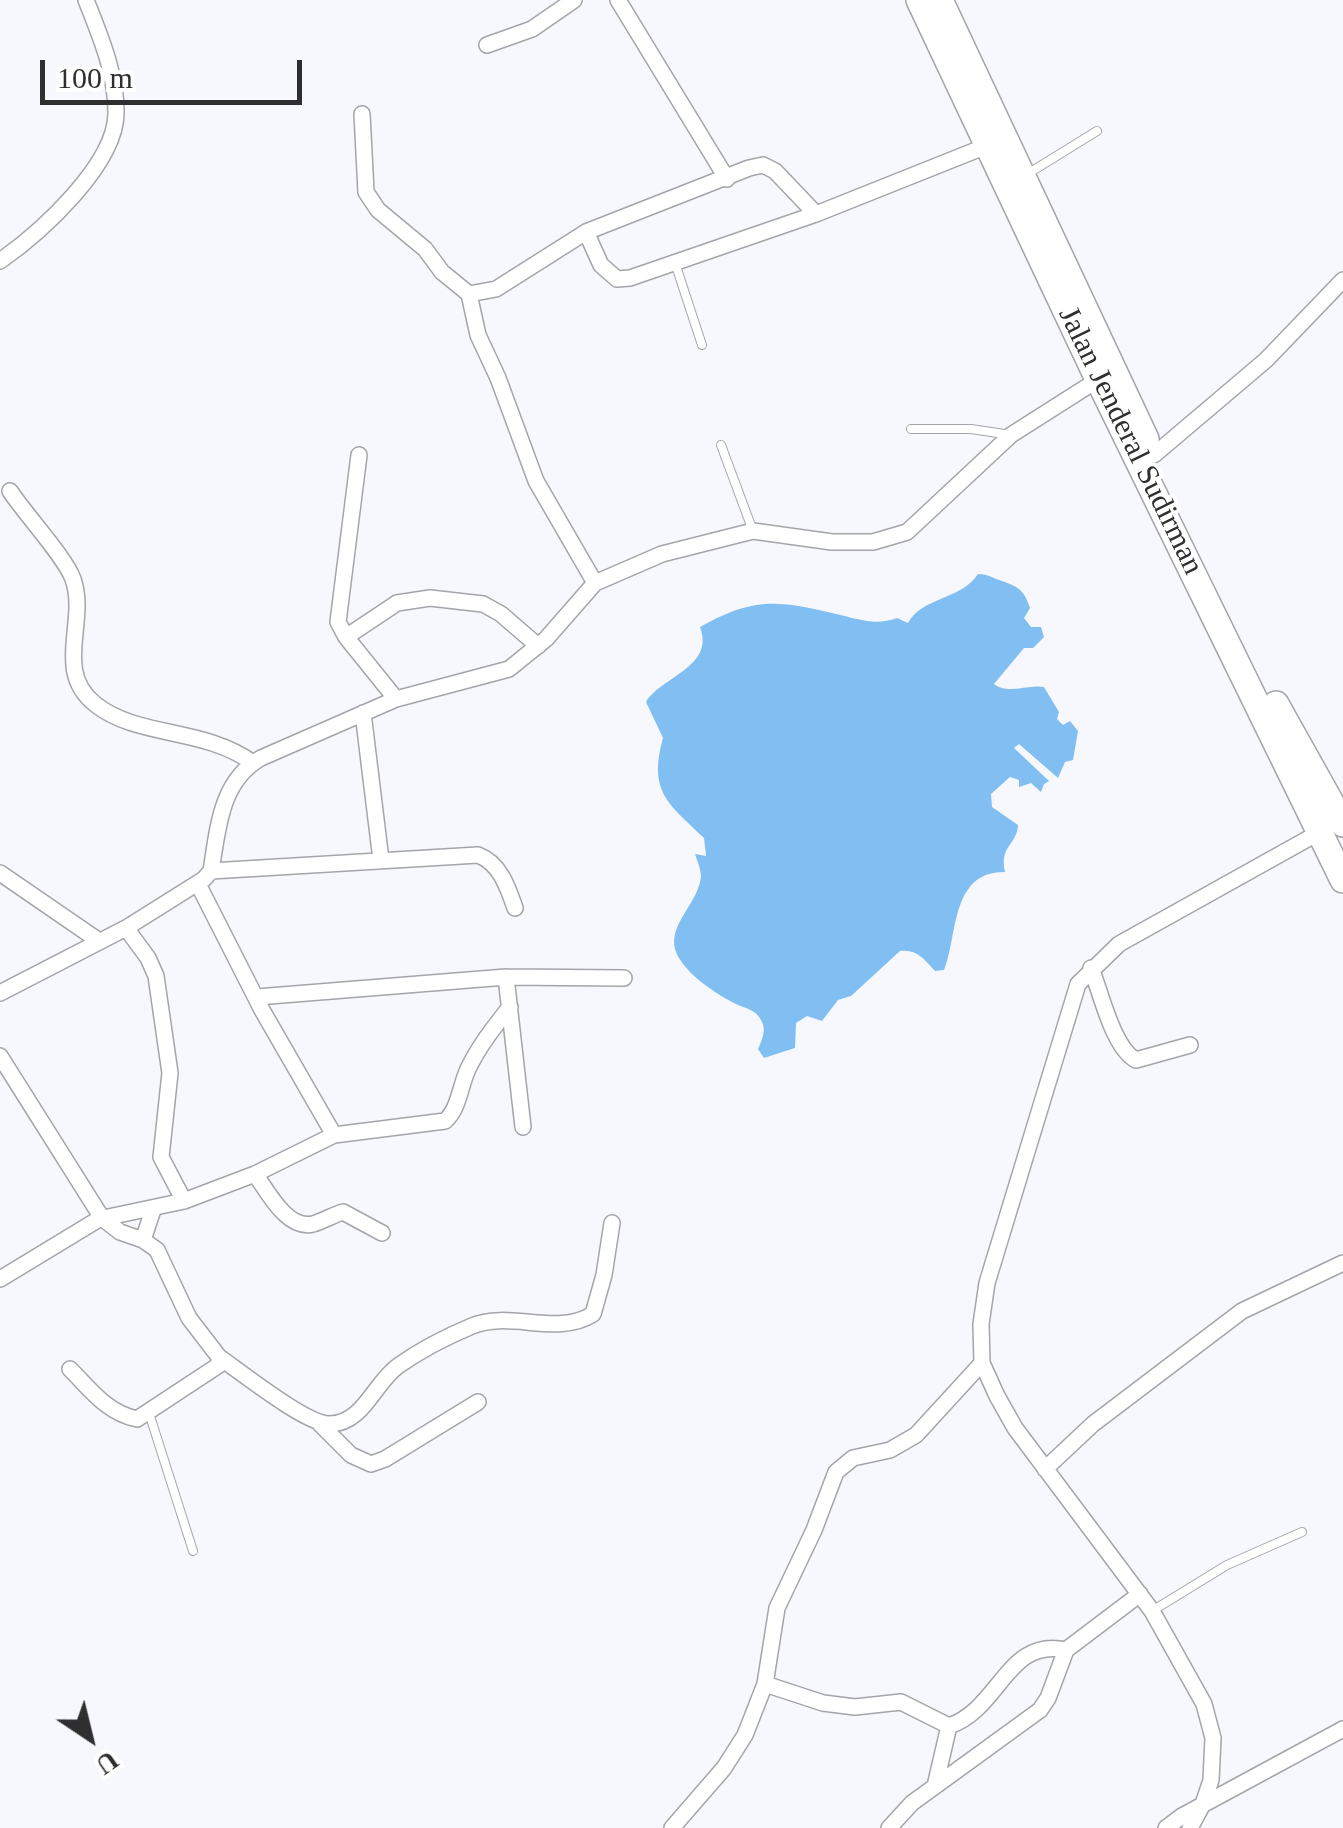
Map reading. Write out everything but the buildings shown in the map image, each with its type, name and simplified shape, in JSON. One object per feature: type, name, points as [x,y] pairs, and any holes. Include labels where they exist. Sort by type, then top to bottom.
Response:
[{"type":"highway","name":"Jalan Jenderal Sudirman","points":[[919,0],[1099,379],[1279,727],[1336,815],[1343,880]]},
{"type":"highway","name":"Jalan Jenderal Sudirman","points":[[940,0],[1279,727]]},
{"type":"street","points":[[0,261],[19,248],[101,162],[117,116],[112,72],[86,0]]},
{"type":"street","points":[[487,45],[532,30],[574,0]]},
{"type":"street","points":[[618,0],[727,178]]},
{"type":"street","points":[[362,114],[366,192],[378,210],[470,294],[478,335],[536,481],[594,583]]},
{"type":"street","points":[[586,232],[601,265],[617,279],[816,214],[989,145]]},
{"type":"street","points":[[470,294],[496,289],[586,232],[763,165],[775,171],[816,214]]},
{"type":"street","points":[[1154,456],[1266,360],[1343,280]]},
{"type":"street","points":[[0,993],[126,928],[198,884],[210,871],[232,782],[253,762],[396,699],[509,669],[538,646],[594,583],[662,554],[753,531],[832,542],[873,542],[895,537],[921,522],[1011,435],[1099,379]]},
{"type":"street","points":[[359,455],[338,622],[346,638],[396,699]]},
{"type":"street","points":[[10,491],[72,578],[76,618],[73,670],[84,694],[116,715],[224,744],[253,762]]},
{"type":"street","points":[[346,638],[397,603],[430,598],[484,604],[538,646]]},
{"type":"street","points":[[363,713],[380,860]]},
{"type":"street","points":[[1190,1828],[1211,1780],[1213,1738],[1204,1704],[1152,1611],[1014,1428],[982,1364],[981,1324],[988,1283],[1078,984],[1120,944],[1336,815]]},
{"type":"street","points":[[210,871],[478,855],[486,858],[501,876],[515,908]]},
{"type":"street","points":[[0,872],[99,940]]},
{"type":"street","points":[[198,884],[334,1136]]},
{"type":"street","points":[[126,928],[156,976],[170,1073],[160,1157],[184,1201]]},
{"type":"street","points":[[1091,968],[1128,1056],[1136,1060],[1190,1045]]},
{"type":"street","points":[[257,997],[506,977],[624,978]]},
{"type":"street","points":[[506,977],[523,1127]]},
{"type":"street","points":[[0,1279],[102,1218],[184,1201],[255,1174],[334,1136],[440,1123],[450,1118],[478,1048],[510,1008]]},
{"type":"street","points":[[0,1056],[102,1218],[120,1232],[157,1250],[189,1318],[219,1357],[320,1424],[351,1455],[371,1464],[386,1459],[478,1402]]},
{"type":"street","points":[[255,1174],[298,1224],[315,1224],[343,1212],[382,1233]]},
{"type":"street","points":[[143,1240],[154,1210]]},
{"type":"street","points":[[320,1424],[344,1421],[362,1408],[395,1368],[474,1324],[571,1323],[588,1317],[597,1306],[612,1223]]},
{"type":"street","points":[[1045,1469],[1093,1424],[1242,1311],[1343,1263]]},
{"type":"street","points":[[70,1368],[104,1404],[137,1420],[215,1369],[219,1357]]},
{"type":"street","points":[[672,1828],[736,1752],[764,1684],[776,1608],[814,1530],[836,1472],[853,1458],[908,1442],[982,1364]]},
{"type":"street","points":[[888,1828],[912,1803],[1042,1708],[1066,1650],[1140,1594]]},
{"type":"street","points":[[949,1726],[974,1714],[1027,1655],[1049,1647],[1066,1650]]},
{"type":"street","points":[[764,1684],[823,1703],[855,1707],[902,1702],[949,1726]]},
{"type":"street","points":[[935,1786],[949,1726]]},
{"type":"street","points":[[1166,1828],[1203,1804],[1343,1730]]},
{"type":"lane","points":[[1024,176],[1097,131]]},
{"type":"lane","points":[[675,262],[702,345]]},
{"type":"lane","points":[[911,429],[971,429],[1011,435]]},
{"type":"lane","points":[[722,446],[753,531]]},
{"type":"lane","points":[[149,1414],[193,1551]]},
{"type":"lane","points":[[1152,1611],[1227,1565],[1302,1532]]},
{"type":"water","points":[[978,574],[1020,590],[1030,608],[1024,618],[1031,627],[1041,627],[1044,637],[1033,648],[1024,648],[994,684],[1005,689],[1044,687],[1059,712],[1057,719],[1063,725],[1070,721],[1078,731],[1073,760],[1065,762],[1058,778],[1019,744],[1014,748],[1049,781],[1041,792],[1031,783],[1019,787],[1019,780],[1010,777],[991,794],[992,807],[1018,825],[1017,832],[1004,856],[1005,872],[974,882],[965,894],[944,970],[935,971],[916,953],[900,951],[851,996],[838,1000],[822,1021],[807,1016],[796,1023],[795,1048],[764,1058],[758,1049],[764,1031],[759,1016],[698,980],[675,949],[677,928],[698,888],[701,874],[695,854],[706,856],[704,838],[664,795],[658,771],[663,738],[646,702],[694,661],[703,641],[700,627],[736,610],[781,604],[866,621],[897,618],[908,623],[922,608],[962,589]]}]
